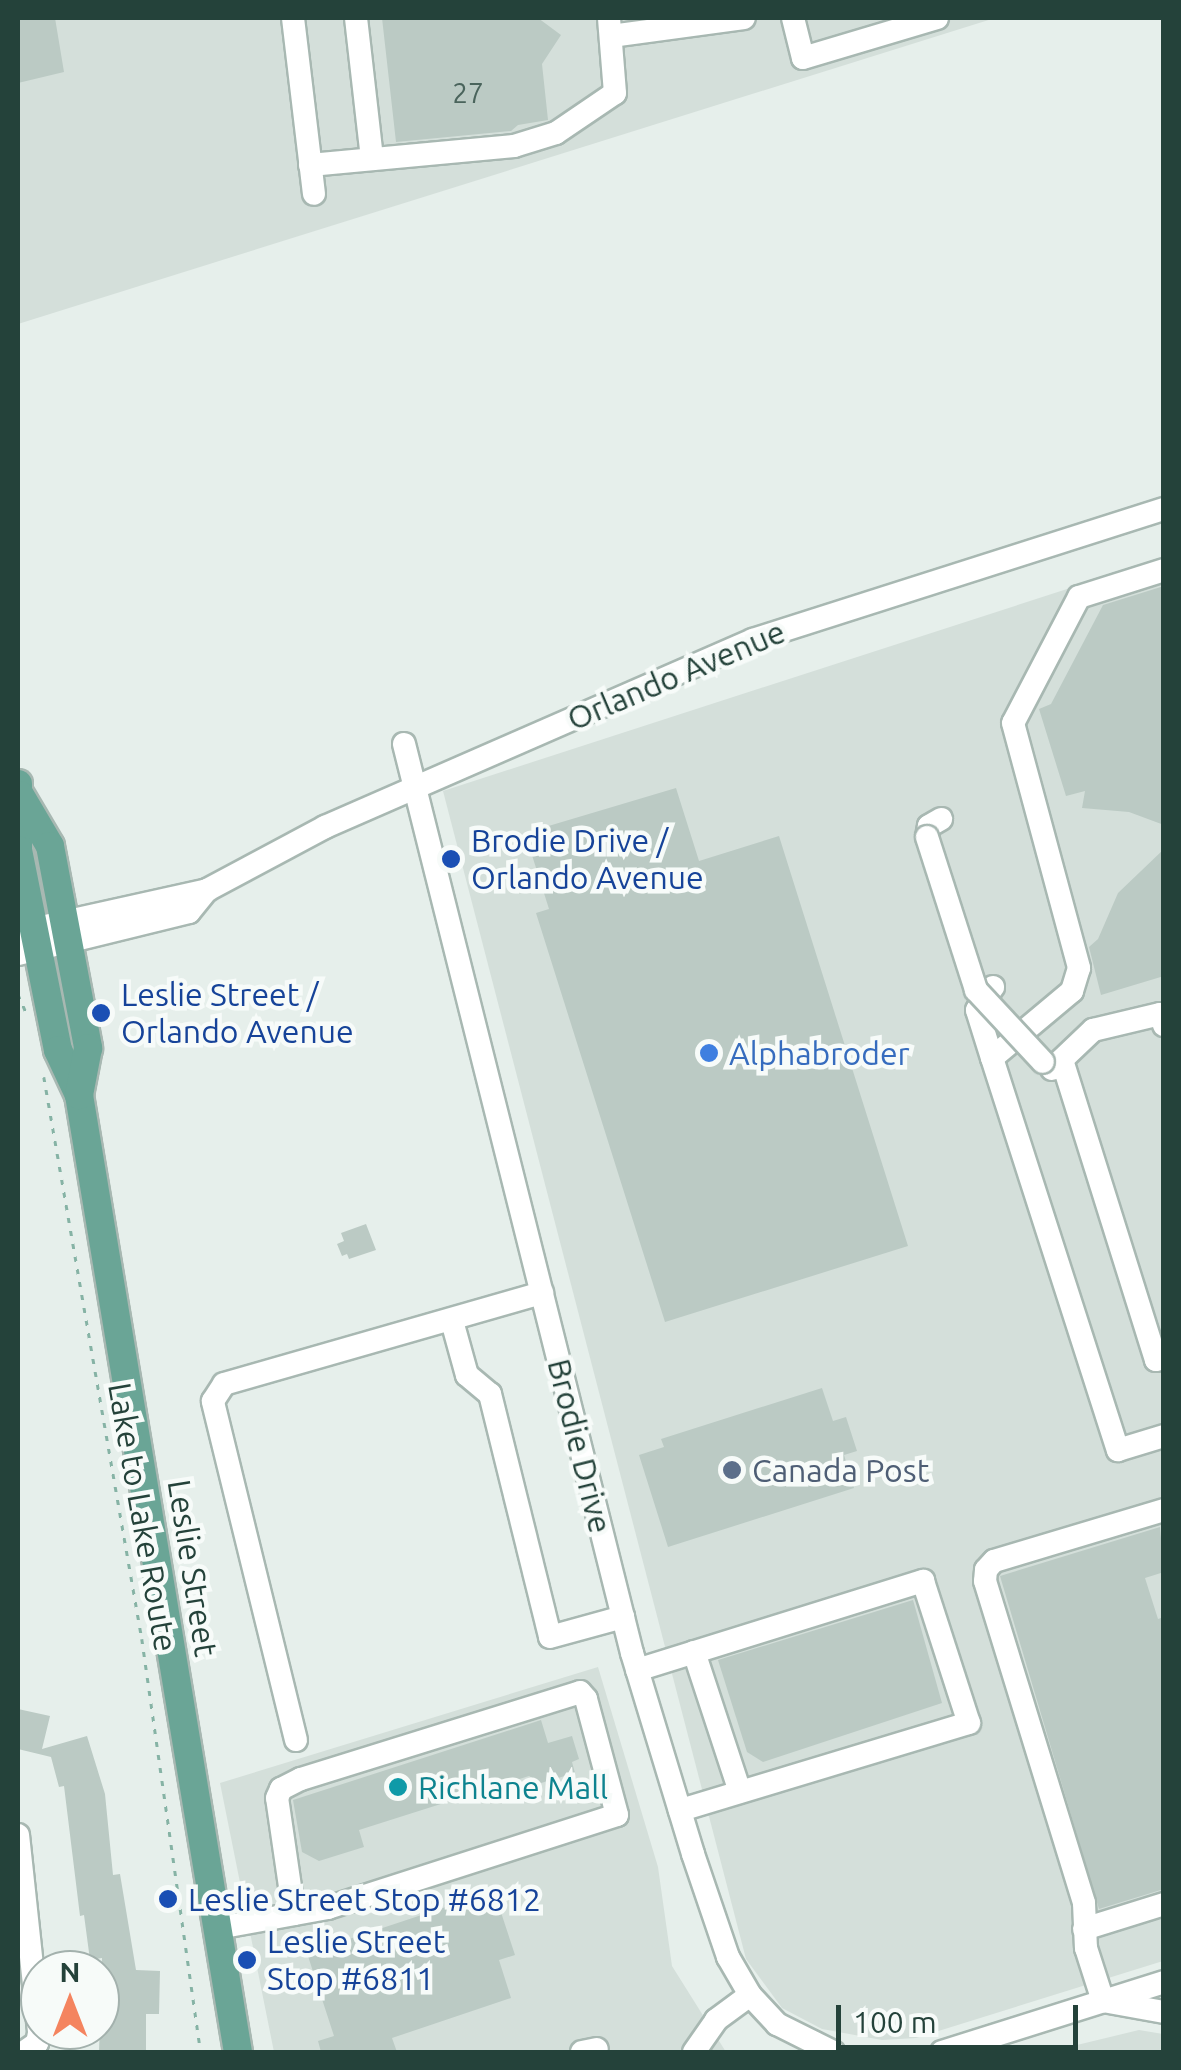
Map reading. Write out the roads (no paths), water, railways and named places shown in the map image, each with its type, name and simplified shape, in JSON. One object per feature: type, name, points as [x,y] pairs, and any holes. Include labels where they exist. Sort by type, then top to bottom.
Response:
[{"type":"main road","name":"Leslie Street","points":[[18,789],[50,846],[88,1048],[80,1094]]},
{"type":"main road","name":"Leslie Street","points":[[18,789],[18,850],[28,941],[58,1050],[80,1094],[238,2052]]},
{"type":"street","points":[[293,18],[314,194]]},
{"type":"street","points":[[356,18],[372,159]]},
{"type":"street","points":[[310,165],[514,146],[556,133],[615,94],[610,27],[744,18]]},
{"type":"street","points":[[792,18],[803,58],[937,18]]},
{"type":"street","name":"Orlando Avenue","points":[[28,941],[189,912],[207,890],[285,846],[784,629],[1164,509]]},
{"type":"street","points":[[1000,1052],[1072,991],[1078,968],[1013,723],[1079,597],[1164,570]]},
{"type":"street","name":"Brodie Drive","points":[[404,744],[623,1617],[680,1810],[728,1957],[750,1994],[777,2024],[823,2051]]},
{"type":"street","points":[[934,828],[976,990],[1052,1061],[1156,1360],[1164,1358]]},
{"type":"street","points":[[993,987],[977,1010],[1000,1052],[1118,1450],[1164,1436]]},
{"type":"street","points":[[1052,1061],[1093,1030],[1160,1014],[1164,1026]]},
{"type":"street","points":[[296,1740],[213,1401],[224,1384],[542,1293]]},
{"type":"street","points":[[452,1321],[467,1375],[490,1394],[550,1637],[623,1617]]},
{"type":"street","points":[[1102,2001],[1084,1929],[1084,1903],[985,1580],[986,1570],[994,1562],[1164,1510]]},
{"type":"street","points":[[637,1670],[923,1581],[970,1723],[680,1810]]},
{"type":"street","points":[[694,1652],[740,1792]]},
{"type":"street","points":[[218,1928],[328,1908],[616,1815],[586,1699],[580,1692],[301,1779],[281,1790],[277,1798],[294,1914]]},
{"type":"street","points":[[18,1836],[39,2033],[36,2043],[24,2052]]},
{"type":"street","points":[[1084,1929],[1164,1904]]},
{"type":"street","points":[[942,2052],[1164,1982]]},
{"type":"street","points":[[694,2052],[716,2020],[750,1994]]},
{"type":"street","points":[[1102,2001],[1164,2012]]},
{"type":"place","name":"Brodie Drive / Orlando Avenue","points":[[451,859]]},
{"type":"place","name":"Leslie Street / Orlando Avenue","points":[[101,1013]]},
{"type":"place","name":"Alphabroder","points":[[709,1053]]},
{"type":"place","name":"Canada Post","points":[[732,1470]]},
{"type":"place","name":"Richlane Mall","points":[[398,1787]]},
{"type":"place","name":"Leslie Street Stop #6812","points":[[168,1899]]},
{"type":"place","name":"Leslie Street Stop #6811","points":[[247,1960]]}]
